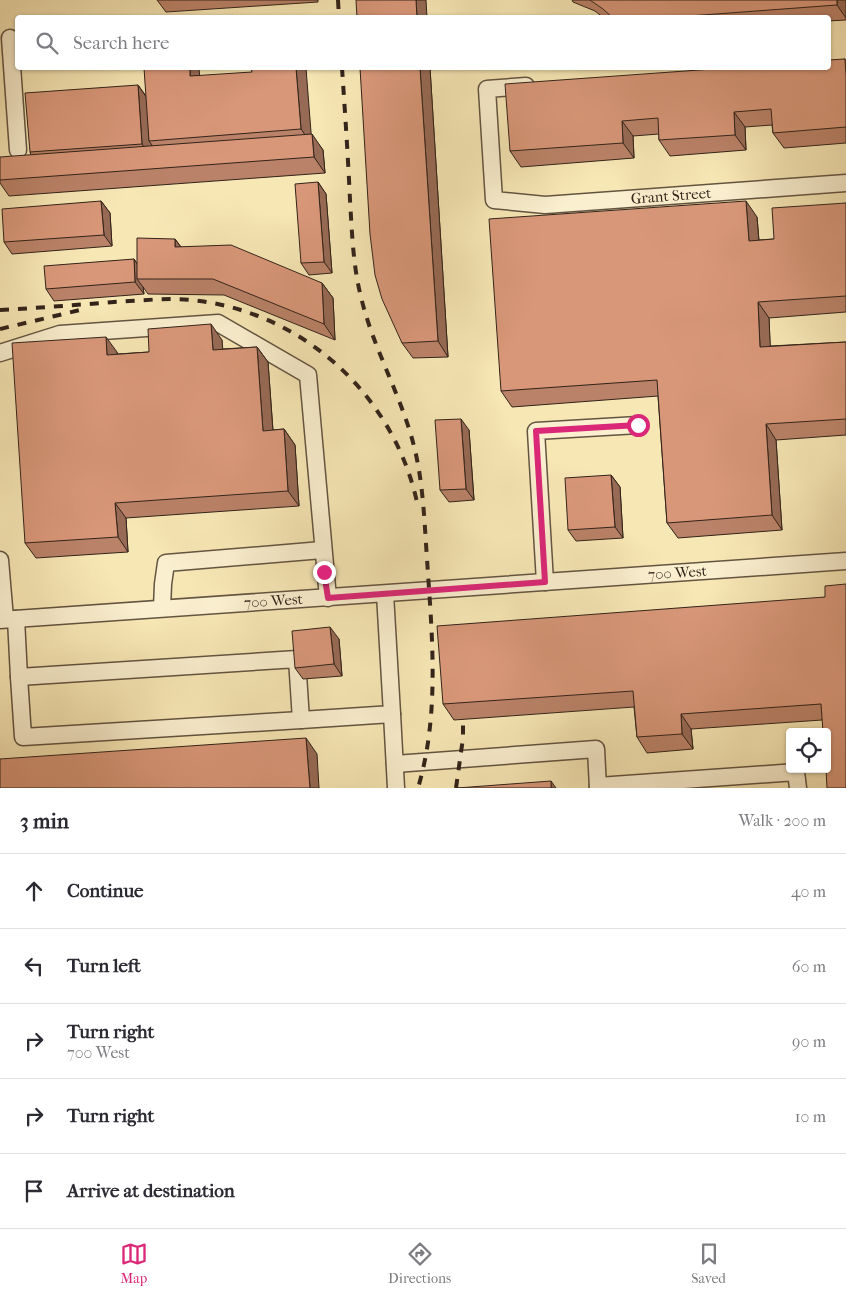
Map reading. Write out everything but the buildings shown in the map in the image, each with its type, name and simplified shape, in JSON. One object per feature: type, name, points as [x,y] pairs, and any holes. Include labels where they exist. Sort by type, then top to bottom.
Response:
[{"type":"street","points":[[9,38],[18,150]]},
{"type":"street","name":"Grant Street","points":[[545,84],[487,89],[494,200],[545,204],[846,183]]},
{"type":"street","points":[[0,353],[60,334],[218,323],[308,375],[322,550],[328,598]]},
{"type":"street","points":[[545,582],[536,431],[638,425]]},
{"type":"street","points":[[162,608],[166,563],[322,550]]},
{"type":"street","points":[[0,560],[7,619],[19,677],[23,737],[392,714]]},
{"type":"street","name":"700 West","points":[[7,619],[846,561]]},
{"type":"street","points":[[385,594],[396,788]]},
{"type":"street","points":[[19,677],[297,659],[301,720]]},
{"type":"street","points":[[395,764],[596,749],[598,787],[796,772],[798,788]]},
{"type":"railway","points":[[338,0],[339,15]]},
{"type":"railway","points":[[342,70],[352,237],[358,285],[371,331],[410,432],[418,463],[422,495],[431,616],[433,674],[429,732],[418,788]]},
{"type":"railway","points":[[0,310],[174,299],[218,304],[259,316],[297,336],[332,361],[362,391],[387,426],[406,465],[418,507]]},
{"type":"railway","points":[[0,329],[80,310]]},
{"type":"railway","points":[[456,788],[463,738],[463,719]]},
{"type":"route","points":[[324,572],[328,598],[545,582],[536,431],[638,425]]}]
